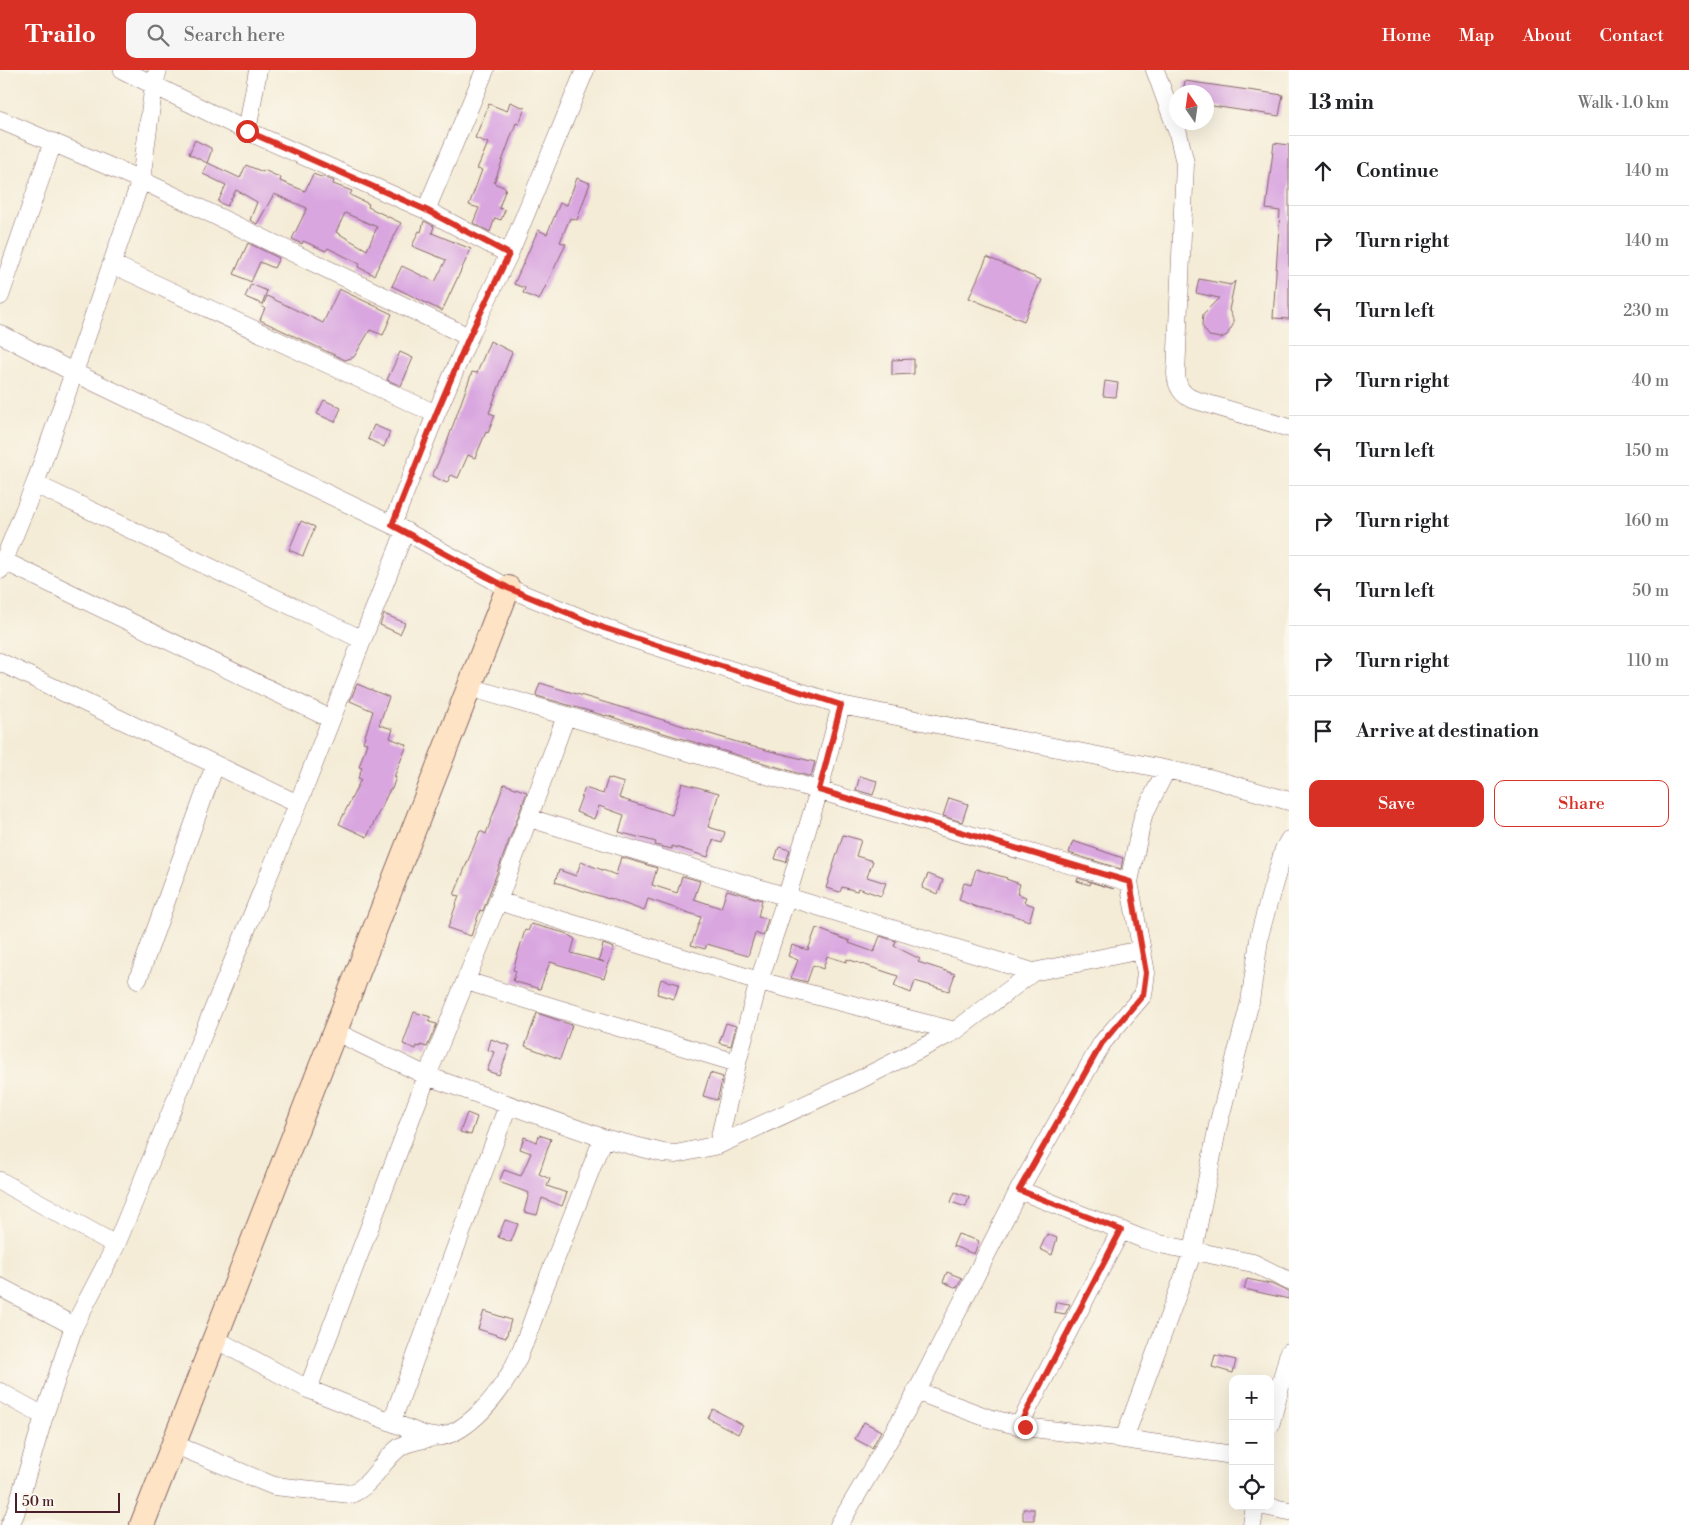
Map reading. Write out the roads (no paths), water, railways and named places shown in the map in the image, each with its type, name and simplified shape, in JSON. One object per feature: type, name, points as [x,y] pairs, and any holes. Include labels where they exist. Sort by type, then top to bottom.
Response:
[{"type":"street","points":[[123,70],[156,77],[247,131],[426,210],[509,254]]},
{"type":"street","points":[[247,131],[258,70]]},
{"type":"street","points":[[426,210],[485,70]]},
{"type":"street","points":[[8,1515],[74,1326],[116,1245],[298,804],[362,639],[436,414],[469,337],[509,254],[585,70]]},
{"type":"street","points":[[1155,70],[1178,133],[1185,163],[1177,382],[1185,396],[1192,399],[1289,428]]},
{"type":"street","points":[[156,77],[142,180],[35,484],[2,566],[331,719]]},
{"type":"street","points":[[0,120],[142,180],[469,337]]},
{"type":"street","points":[[0,296],[53,142]]},
{"type":"street","points":[[112,264],[436,414]]},
{"type":"street","points":[[0,334],[73,372],[398,528],[508,588],[630,638],[841,705],[1209,778],[1289,802]]},
{"type":"street","points":[[35,484],[362,639]]},
{"type":"street","points":[[142,1525],[508,588]]},
{"type":"street","points":[[0,662],[298,804]]},
{"type":"street","points":[[469,687],[1130,882]]},
{"type":"street","points":[[718,1145],[759,981],[819,790],[841,705]]},
{"type":"street","points":[[308,1389],[427,1076],[498,901],[566,716]]},
{"type":"street","points":[[138,979],[216,765]]},
{"type":"street","points":[[839,1525],[916,1391],[1019,1190],[1102,1043],[1143,995],[1146,973],[1130,882],[1143,816],[1166,770]]},
{"type":"street","points":[[529,818],[1033,972]]},
{"type":"street","points":[[1124,1439],[1193,1250],[1218,1125],[1250,1002],[1260,933],[1284,849],[1289,840]]},
{"type":"street","points":[[498,901],[759,981],[955,1031]]},
{"type":"street","points":[[334,1031],[427,1076],[604,1138],[663,1153],[676,1154],[718,1145],[861,1079],[955,1031],[1033,972],[1141,950]]},
{"type":"street","points":[[466,981],[737,1063]]},
{"type":"street","points":[[392,1421],[508,1105]]},
{"type":"street","points":[[173,1444],[274,1486],[351,1494],[360,1490],[400,1447],[454,1433],[489,1404],[514,1366],[604,1138]]},
{"type":"street","points":[[0,1181],[116,1245]]},
{"type":"street","points":[[1019,1190],[1160,1244],[1253,1263],[1289,1281]]},
{"type":"street","points":[[1019,1426],[1121,1230]]},
{"type":"street","points":[[0,1287],[74,1326]]},
{"type":"street","points":[[215,1339],[308,1389],[392,1421],[430,1438]]},
{"type":"street","points":[[1272,1420],[1289,1352]]},
{"type":"street","points":[[916,1391],[988,1418],[1019,1426],[1229,1454]]},
{"type":"street","points":[[0,1392],[44,1416]]},
{"type":"street","points":[[1274,1508],[1289,1511]]},
{"type":"street","points":[[1252,1525],[1254,1510]]}]
